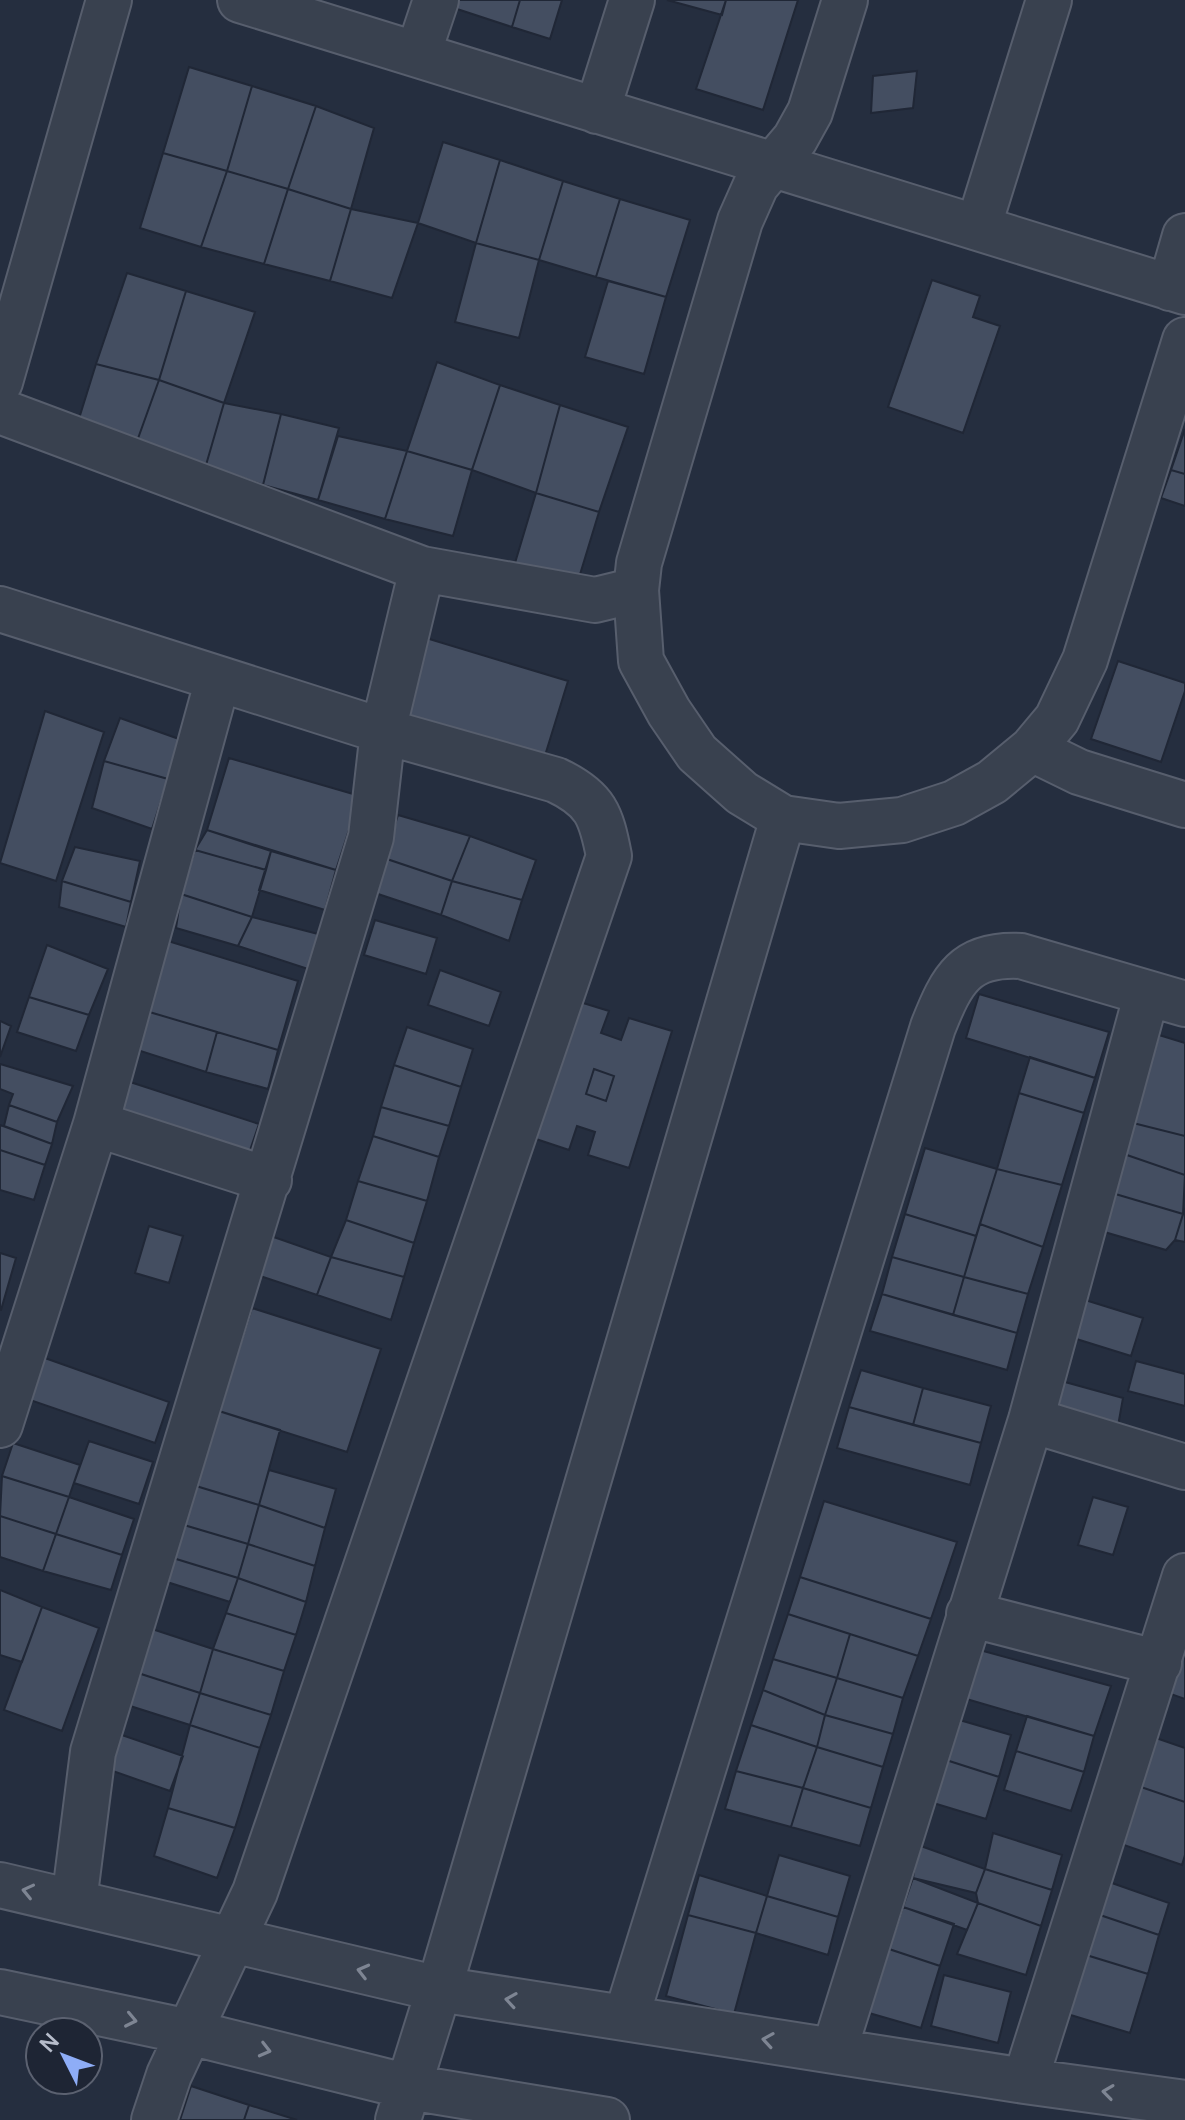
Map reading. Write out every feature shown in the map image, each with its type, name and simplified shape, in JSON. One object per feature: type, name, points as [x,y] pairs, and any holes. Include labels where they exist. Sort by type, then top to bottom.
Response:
[{"type":"street","points":[[0,382],[109,0]]},
{"type":"street","points":[[240,0],[1178,290],[1185,236]]},
{"type":"street","points":[[418,54],[436,0]]},
{"type":"street","points":[[597,111],[632,0]]},
{"type":"street","points":[[845,0],[810,112],[795,139],[756,185],[740,221],[639,563],[636,590],[641,661],[669,712],[697,753],[742,793],[783,818],[839,826],[902,820],[954,803],[992,782],[1032,749],[1057,719],[1085,660],[1185,340]]},
{"type":"street","points":[[978,228],[1049,0]]},
{"type":"street","points":[[0,411],[422,569],[595,600],[636,590]]},
{"type":"street","points":[[74,1902],[93,1752],[371,837],[383,731],[422,569]]},
{"type":"street","points":[[2,619],[218,679],[383,731],[556,780],[577,790],[593,804],[609,856],[255,1892],[169,2075],[154,2120]]},
{"type":"street","points":[[0,1425],[96,1124],[218,679]]},
{"type":"street","points":[[1032,749],[1079,772],[1185,805]]},
{"type":"street","points":[[403,2104],[783,818]]},
{"type":"street","points":[[626,2018],[933,1027],[945,996],[960,975],[979,959],[998,955],[1021,956],[1166,999],[969,1614],[834,2051]]},
{"type":"street","points":[[96,1124],[269,1180]]},
{"type":"street","points":[[1031,1420],[1185,1467]]},
{"type":"street","points":[[1025,2081],[1185,1576]]},
{"type":"street","points":[[969,1614],[1159,1663]]},
{"type":"street","points":[[0,1885],[439,1989],[1025,2081],[1185,2103]]},
{"type":"street","points":[[0,1992],[189,2032],[403,2104],[607,2120]]},
{"type":"building","points":[[456,0],[520,0],[512,27],[454,8]]},
{"type":"building","points":[[520,0],[562,0],[550,39],[512,27]]},
{"type":"building","points":[[667,0],[726,0],[722,15]]},
{"type":"building","points":[[726,0],[798,0],[763,110],[696,89]]},
{"type":"building","points":[[189,67],[252,86],[227,171],[163,153]]},
{"type":"building","points":[[917,71],[913,108],[871,113],[873,76]]},
{"type":"building","points":[[252,86],[316,106],[288,189],[227,171]]},
{"type":"building","points":[[316,106],[374,128],[351,209],[288,189]]},
{"type":"building","points":[[443,142],[500,160],[476,243],[418,223]]},
{"type":"building","points":[[163,153],[227,171],[201,247],[140,228]]},
{"type":"building","points":[[500,160],[563,181],[539,260],[476,243]]},
{"type":"building","points":[[227,171],[288,189],[264,264],[201,247]]},
{"type":"building","points":[[563,181],[620,199],[596,277],[539,260]]},
{"type":"building","points":[[288,189],[351,209],[330,281],[264,264]]},
{"type":"building","points":[[620,199],[690,220],[666,297],[596,277]]},
{"type":"building","points":[[351,209],[418,223],[392,298],[330,281]]},
{"type":"building","points":[[476,243],[539,260],[519,338],[455,322]]},
{"type":"building","points":[[127,273],[186,291],[159,380],[96,364]]},
{"type":"building","points":[[932,280],[980,296],[973,317],[1000,326],[963,433],[888,407]]},
{"type":"building","points":[[608,281],[666,297],[644,374],[585,357]]},
{"type":"building","points":[[186,291],[255,312],[224,403],[159,380]]},
{"type":"building","points":[[437,362],[500,385],[472,470],[407,451]]},
{"type":"building","points":[[96,364],[159,380],[136,444],[77,425]]},
{"type":"building","points":[[159,380],[224,403],[206,465],[136,444]]},
{"type":"building","points":[[500,385],[560,405],[536,493],[472,470]]},
{"type":"building","points":[[224,403],[281,414],[263,485],[206,465]]},
{"type":"building","points":[[560,405],[628,427],[599,512],[536,493]]},
{"type":"building","points":[[281,414],[339,428],[318,500],[263,485]]},
{"type":"building","points":[[1185,429],[1185,474],[1171,470]]},
{"type":"building","points":[[338,436],[407,451],[385,519],[318,500]]},
{"type":"building","points":[[407,451],[472,470],[453,536],[385,519]]},
{"type":"building","points":[[1171,470],[1185,474],[1185,506],[1161,498]]},
{"type":"building","points":[[536,493],[599,512],[578,581],[515,563]]},
{"type":"building","points":[[426,638],[568,681],[543,762],[400,718]]},
{"type":"building","points":[[1118,661],[1185,683],[1161,762],[1091,739]]},
{"type":"building","points":[[45,711],[104,732],[56,881],[0,863]]},
{"type":"building","points":[[120,718],[179,739],[168,779],[104,761]]},
{"type":"building","points":[[229,758],[360,796],[336,870],[207,830]]},
{"type":"building","points":[[104,761],[168,779],[152,829],[92,808]]},
{"type":"building","points":[[398,815],[470,836],[452,881],[384,858]]},
{"type":"building","points":[[207,830],[271,851],[266,870],[195,850]]},
{"type":"building","points":[[470,836],[536,860],[522,900],[452,881]]},
{"type":"building","points":[[75,847],[140,861],[131,902],[62,881]]},
{"type":"building","points":[[195,850],[266,870],[252,917],[181,894]]},
{"type":"building","points":[[271,851],[336,870],[325,910],[259,890]]},
{"type":"building","points":[[384,858],[452,881],[441,915],[372,892]]},
{"type":"building","points":[[62,881],[131,902],[126,927],[59,907]]},
{"type":"building","points":[[452,881],[522,900],[509,941],[441,915]]},
{"type":"building","points":[[181,894],[252,917],[238,946],[176,928]]},
{"type":"building","points":[[252,917],[322,935],[311,970],[238,946]]},
{"type":"building","points":[[375,920],[437,938],[426,974],[364,955]]},
{"type":"building","points":[[168,941],[298,981],[278,1050],[146,1011]]},
{"type":"building","points":[[47,945],[108,969],[89,1015],[29,997]]},
{"type":"building","points":[[440,970],[501,992],[489,1026],[428,1005]]},
{"type":"building","points":[[979,994],[1109,1032],[1095,1078],[966,1038]]},
{"type":"building","points":[[29,997],[89,1015],[76,1051],[17,1032]]},
{"type":"building","points":[[567,998],[609,1011],[601,1033],[621,1040],[629,1018],[672,1031],[629,1168],[588,1155],[595,1132],[577,1126],[569,1150],[524,1135]],"holes":[[[594,1069],[614,1076],[606,1101],[586,1094]]]},
{"type":"building","points":[[146,1011],[217,1032],[206,1072],[131,1048]]},
{"type":"building","points":[[0,1021],[11,1026],[0,1057]]},
{"type":"building","points":[[407,1027],[473,1049],[461,1087],[394,1065]]},
{"type":"building","points":[[217,1032],[278,1050],[268,1089],[206,1072]]},
{"type":"building","points":[[1159,1035],[1185,1043],[1185,1136],[1133,1123]]},
{"type":"building","points":[[1030,1057],[1095,1078],[1084,1113],[1019,1093]]},
{"type":"building","points":[[0,1064],[73,1086],[57,1122],[9,1105],[13,1094],[0,1089]]},
{"type":"building","points":[[394,1065],[461,1087],[449,1126],[381,1107]]},
{"type":"building","points":[[594,1069],[614,1076],[606,1101],[586,1094]]},
{"type":"building","points":[[127,1081],[259,1124],[248,1156],[116,1113]]},
{"type":"building","points":[[1019,1093],[1084,1113],[1062,1185],[997,1169]]},
{"type":"building","points":[[9,1105],[57,1122],[52,1144],[4,1126]]},
{"type":"building","points":[[381,1107],[449,1126],[439,1157],[373,1136]]},
{"type":"building","points":[[1133,1123],[1185,1136],[1185,1175],[1124,1154]]},
{"type":"building","points":[[0,1125],[52,1144],[45,1165],[0,1150]]},
{"type":"building","points":[[373,1136],[439,1157],[427,1201],[358,1181]]},
{"type":"building","points":[[925,1148],[997,1169],[976,1236],[905,1214]]},
{"type":"building","points":[[0,1150],[45,1165],[34,1200],[0,1190]]},
{"type":"building","points":[[1124,1154],[1185,1175],[1183,1214],[1112,1193]]},
{"type":"building","points":[[997,1169],[1062,1185],[1043,1247],[980,1224]]},
{"type":"building","points":[[358,1181],[427,1201],[414,1243],[346,1220]]},
{"type":"building","points":[[1112,1193],[1183,1214],[1175,1240],[1166,1250],[1101,1231]]},
{"type":"building","points":[[1185,1208],[1185,1242],[1175,1240]]},
{"type":"building","points":[[905,1214],[976,1236],[964,1277],[892,1257]]},
{"type":"building","points":[[346,1220],[414,1243],[404,1277],[331,1257]]},
{"type":"building","points":[[980,1224],[1043,1247],[1028,1294],[964,1277]]},
{"type":"building","points":[[149,1226],[183,1236],[169,1283],[135,1273]]},
{"type":"building","points":[[268,1235],[331,1257],[317,1295],[254,1274]]},
{"type":"building","points":[[0,1253],[16,1258],[1,1310],[0,1310]]},
{"type":"building","points":[[331,1257],[404,1277],[391,1320],[317,1295]]},
{"type":"building","points":[[892,1257],[964,1277],[953,1315],[882,1294]]},
{"type":"building","points":[[964,1277],[1028,1294],[1017,1333],[953,1315]]},
{"type":"building","points":[[882,1294],[1017,1333],[1007,1370],[870,1331]]},
{"type":"building","points":[[1082,1299],[1143,1318],[1131,1356],[1070,1337]]},
{"type":"building","points":[[252,1308],[381,1349],[347,1452],[219,1411]]},
{"type":"building","points":[[42,1357],[169,1402],[155,1443],[27,1399]]},
{"type":"building","points":[[1136,1361],[1185,1374],[1185,1406],[1128,1391]]},
{"type":"building","points":[[861,1370],[923,1388],[913,1425],[849,1407]]},
{"type":"building","points":[[1054,1379],[1123,1398],[1118,1426],[1046,1409]]},
{"type":"building","points":[[923,1388],[991,1406],[981,1443],[913,1425]]},
{"type":"building","points":[[849,1407],[981,1443],[970,1485],[837,1448]]},
{"type":"building","points":[[219,1411],[280,1430],[259,1505],[196,1486]]},
{"type":"building","points":[[89,1441],[153,1462],[139,1504],[74,1483]]},
{"type":"building","points":[[13,1443],[80,1465],[69,1497],[2,1476]]},
{"type":"building","points":[[269,1470],[336,1489],[325,1528],[259,1505]]},
{"type":"building","points":[[2,1476],[69,1497],[56,1534],[0,1516]]},
{"type":"building","points":[[196,1486],[259,1505],[248,1544],[184,1525]]},
{"type":"building","points":[[69,1497],[134,1519],[122,1555],[56,1534]]},
{"type":"building","points":[[1093,1497],[1128,1507],[1113,1555],[1078,1545]]},
{"type":"building","points":[[824,1501],[957,1542],[931,1619],[800,1577]]},
{"type":"building","points":[[259,1505],[325,1528],[315,1566],[248,1544]]},
{"type":"building","points":[[0,1516],[56,1534],[43,1571],[0,1557]]},
{"type":"building","points":[[184,1525],[248,1544],[238,1578],[173,1558]]},
{"type":"building","points":[[56,1534],[122,1555],[111,1590],[43,1571]]},
{"type":"building","points":[[248,1544],[315,1566],[306,1602],[238,1578]]},
{"type":"building","points":[[173,1558],[238,1578],[230,1602],[167,1582]]},
{"type":"building","points":[[800,1577],[931,1619],[918,1656],[788,1614]]},
{"type":"building","points":[[238,1578],[306,1602],[296,1635],[226,1613]]},
{"type":"building","points":[[0,1590],[42,1607],[22,1662],[0,1655]]},
{"type":"building","points":[[42,1607],[99,1628],[62,1731],[4,1710]]},
{"type":"building","points":[[226,1613],[296,1635],[284,1671],[213,1649]]},
{"type":"building","points":[[788,1614],[850,1634],[837,1678],[773,1659]]},
{"type":"building","points":[[152,1629],[213,1649],[200,1693],[138,1673]]},
{"type":"building","points":[[1185,1630],[1185,1699],[1165,1692]]},
{"type":"building","points":[[850,1634],[918,1656],[903,1698],[837,1678]]},
{"type":"building","points":[[213,1649],[284,1671],[271,1715],[200,1693]]},
{"type":"building","points":[[976,1649],[1111,1686],[1094,1736],[963,1698]]},
{"type":"building","points":[[773,1659],[837,1678],[825,1715],[763,1690]]},
{"type":"building","points":[[138,1673],[200,1693],[190,1725],[127,1705]]},
{"type":"building","points":[[837,1678],[903,1698],[893,1734],[825,1715]]},
{"type":"building","points":[[763,1690],[825,1715],[817,1747],[751,1725]]},
{"type":"building","points":[[200,1693],[271,1715],[260,1748],[190,1725]]},
{"type":"building","points":[[825,1715],[893,1734],[883,1767],[817,1747]]},
{"type":"building","points":[[1027,1716],[1094,1736],[1084,1772],[1016,1751]]},
{"type":"building","points":[[956,1719],[1011,1735],[999,1777],[943,1759]]},
{"type":"building","points":[[190,1725],[260,1748],[235,1828],[168,1808]]},
{"type":"building","points":[[751,1725],[817,1747],[803,1788],[736,1771]]},
{"type":"building","points":[[119,1734],[183,1756],[170,1791],[107,1769]]},
{"type":"building","points":[[1156,1738],[1185,1748],[1185,1802],[1138,1786]]},
{"type":"building","points":[[817,1747],[883,1767],[871,1808],[803,1788]]},
{"type":"building","points":[[1016,1751],[1084,1772],[1071,1811],[1004,1790]]},
{"type":"building","points":[[943,1759],[999,1777],[986,1819],[930,1802]]},
{"type":"building","points":[[736,1771],[803,1788],[791,1827],[725,1809]]},
{"type":"building","points":[[1138,1786],[1185,1802],[1185,1855],[1182,1865],[1118,1843]]},
{"type":"building","points":[[803,1788],[871,1808],[860,1846],[791,1827]]},
{"type":"building","points":[[168,1808],[235,1828],[217,1878],[154,1856]]},
{"type":"building","points":[[993,1833],[1062,1855],[1052,1890],[985,1869]]},
{"type":"building","points":[[918,1845],[985,1869],[976,1893],[913,1878]]},
{"type":"building","points":[[779,1855],[850,1876],[838,1917],[767,1896]]},
{"type":"building","points":[[985,1869],[1052,1890],[1041,1926],[978,1903],[976,1893]]},
{"type":"building","points":[[699,1875],[767,1896],[756,1933],[688,1915]]},
{"type":"building","points":[[913,1878],[978,1903],[967,1930],[903,1907]]},
{"type":"building","points":[[1109,1882],[1169,1903],[1159,1935],[1097,1914]]},
{"type":"building","points":[[767,1896],[838,1917],[828,1955],[756,1933]]},
{"type":"building","points":[[978,1903],[1041,1926],[1026,1975],[957,1954]]},
{"type":"building","points":[[903,1907],[954,1924],[940,1966],[889,1949]]},
{"type":"building","points":[[1097,1914],[1159,1935],[1148,1974],[1083,1954]]},
{"type":"building","points":[[688,1915],[756,1933],[734,2014],[666,1996]]},
{"type":"building","points":[[889,1949],[940,1966],[921,2028],[869,2013]]},
{"type":"building","points":[[1083,1954],[1148,1974],[1130,2033],[1064,2013]]},
{"type":"building","points":[[944,1975],[1011,1992],[998,2043],[931,2026]]},
{"type":"building","points":[[191,2086],[249,2105],[244,2120],[180,2120]]},
{"type":"building","points":[[249,2105],[297,2120],[244,2120]]}]
